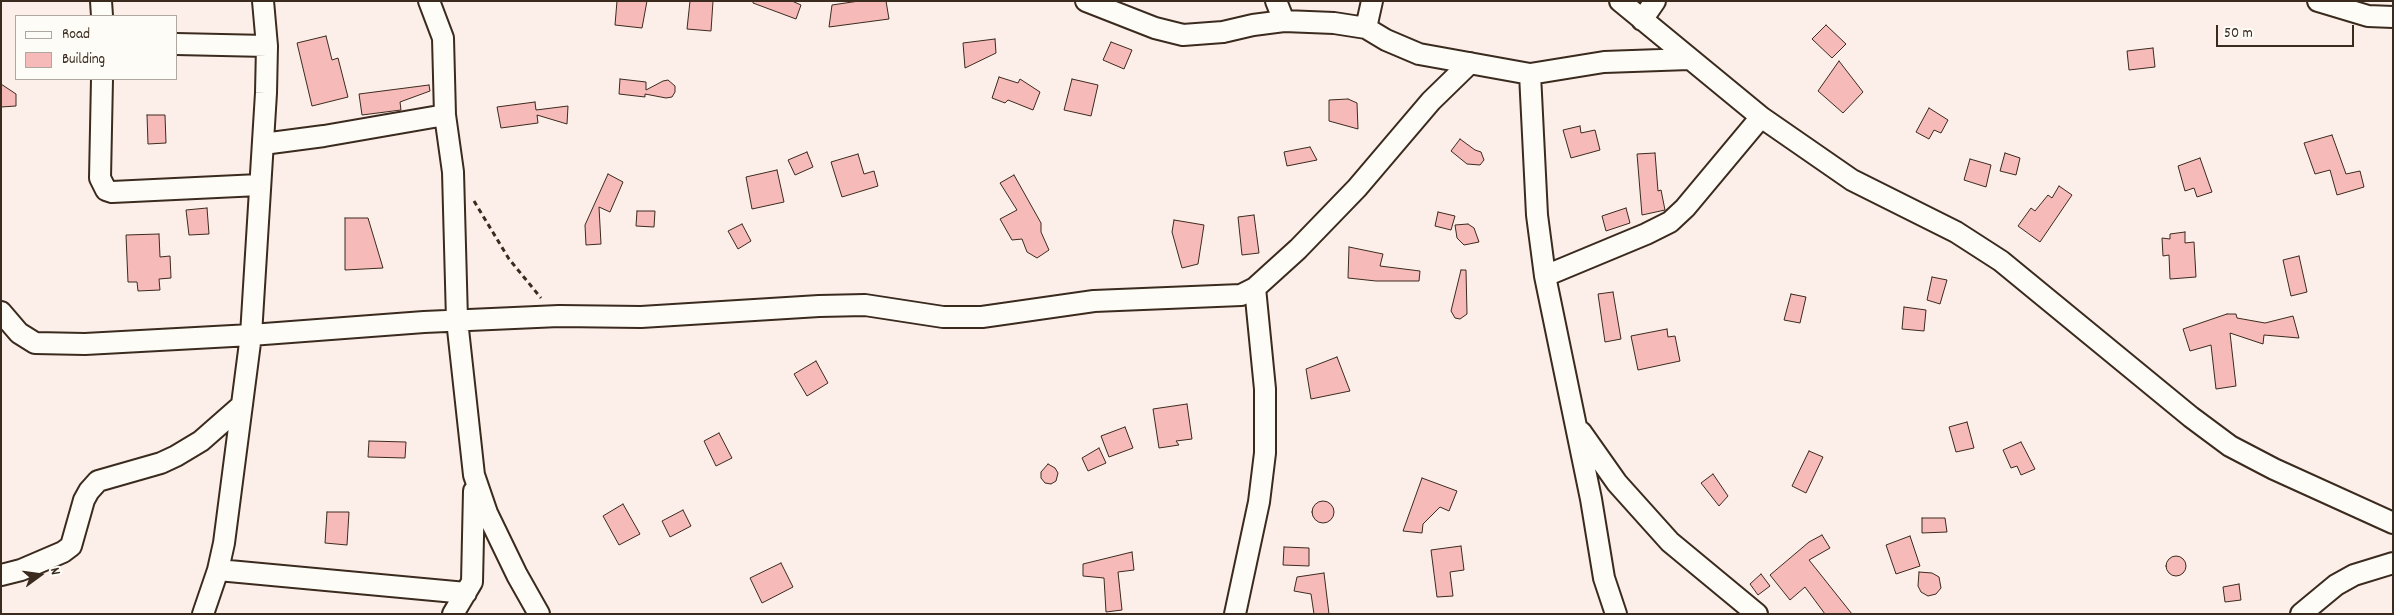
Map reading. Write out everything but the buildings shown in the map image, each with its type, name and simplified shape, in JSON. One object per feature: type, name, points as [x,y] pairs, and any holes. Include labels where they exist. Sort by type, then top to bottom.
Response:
[{"type":"street","points":[[101,1],[102,15]]},
{"type":"street","points":[[203,614],[218,570],[224,542],[251,335],[263,144],[266,46],[263,1]]},
{"type":"street","points":[[429,1],[443,38],[445,115],[453,172],[457,320],[474,475],[474,560],[472,582],[453,614]]},
{"type":"street","points":[[1086,1],[1155,28],[1182,35],[1223,32],[1253,25],[1284,21],[1334,23],[1366,28],[1386,40],[1419,54],[1530,74],[1604,62],[1689,59]]},
{"type":"street","points":[[1276,1],[1284,21]]},
{"type":"street","points":[[1366,28],[1372,1]]},
{"type":"street","points":[[1620,1],[1761,118],[1852,180],[1956,232],[2001,260],[2191,417],[2230,446],[2274,469],[2393,523]]},
{"type":"street","points":[[1642,20],[1655,1]]},
{"type":"street","points":[[2318,1],[2368,16],[2393,17]]},
{"type":"street","points":[[178,44],[266,46]]},
{"type":"street","points":[[1,312],[18,333],[35,343],[85,344],[251,335],[457,320],[559,316],[641,317],[819,306],[865,305],[943,317],[982,317],[1094,301],[1230,297],[1241,295],[1255,288],[1298,249],[1357,188],[1431,101],[1470,63]]},
{"type":"street","points":[[1530,74],[1537,215],[1545,276],[1604,578],[1616,614]]},
{"type":"street","points":[[102,80],[100,178],[106,190],[112,192],[259,185]]},
{"type":"street","points":[[263,144],[324,136],[445,115]]},
{"type":"street","points":[[1545,276],[1670,222],[1761,118]]},
{"type":"street","points":[[1235,614],[1260,502],[1265,454],[1264,389],[1255,288]]},
{"type":"street","points":[[1,574],[21,570],[63,552],[71,546],[84,500],[89,490],[98,481],[161,463],[176,456],[201,441],[242,406]]},
{"type":"street","points":[[1575,422],[1617,483],[1670,542],[1757,614]]},
{"type":"street","points":[[474,475],[487,512],[517,575],[539,614]]},
{"type":"street","points":[[2300,614],[2336,585],[2354,575],[2393,563]]},
{"type":"street","points":[[218,570],[466,593]]},
{"type":"path","points":[[470,196],[508,259],[559,316]]}]
